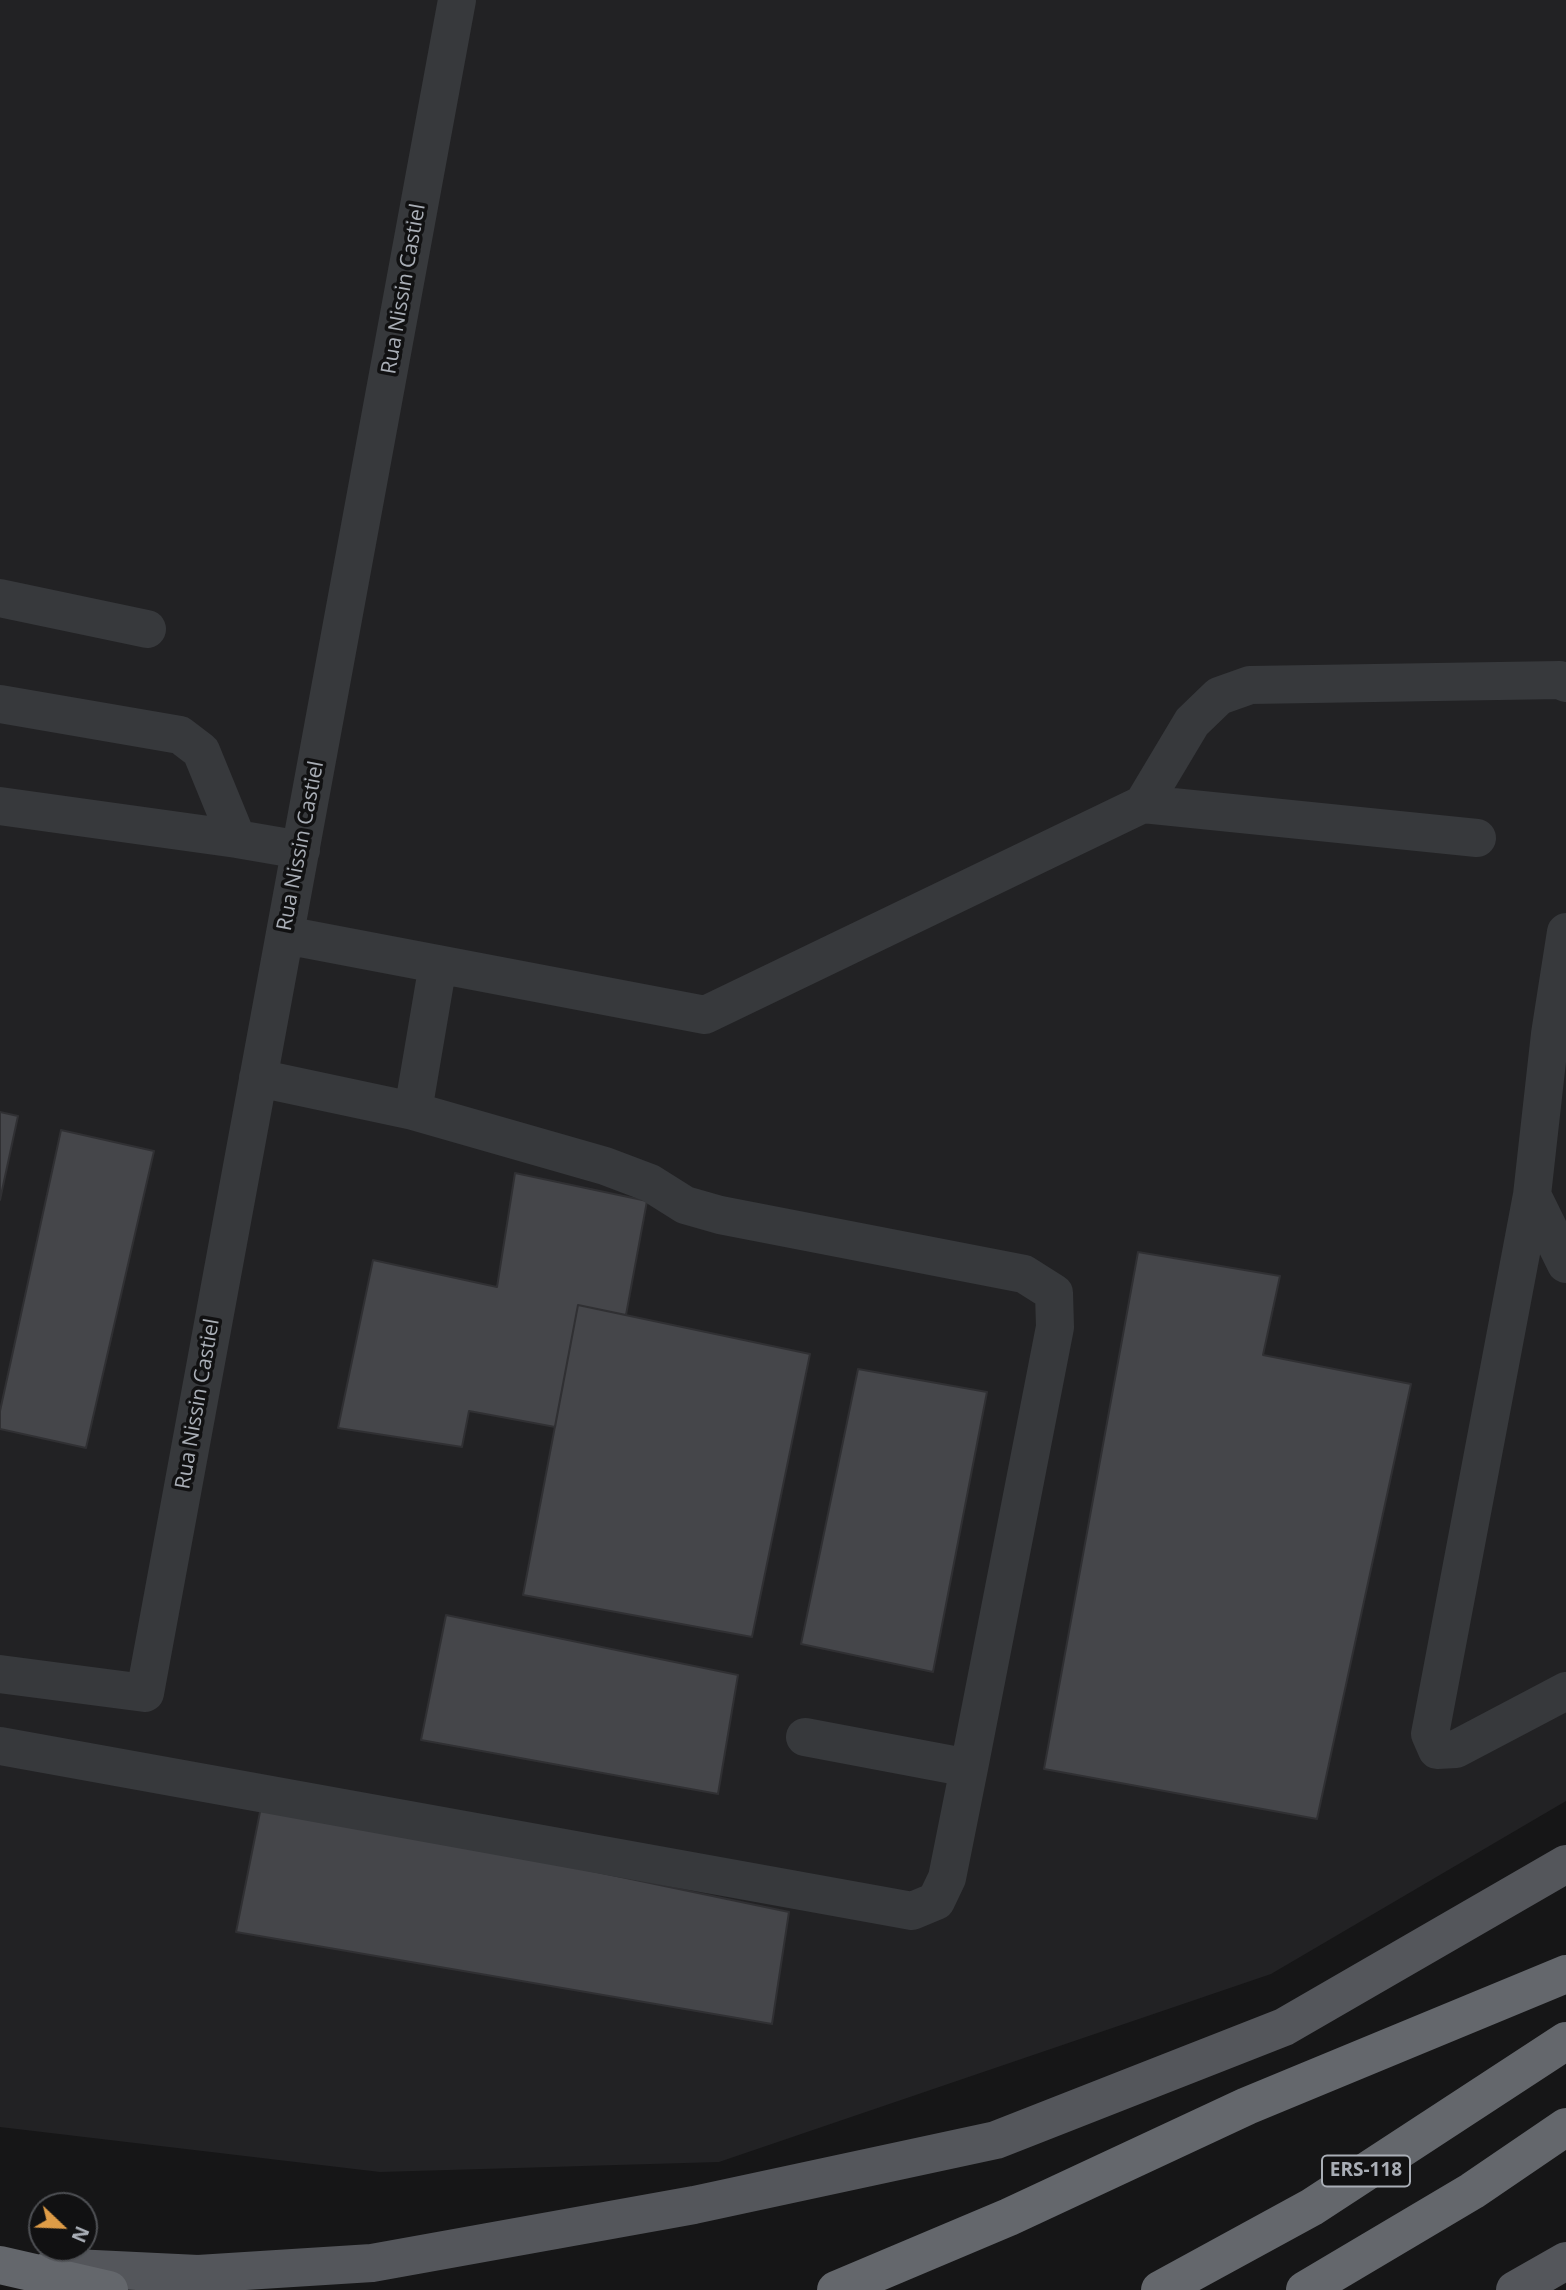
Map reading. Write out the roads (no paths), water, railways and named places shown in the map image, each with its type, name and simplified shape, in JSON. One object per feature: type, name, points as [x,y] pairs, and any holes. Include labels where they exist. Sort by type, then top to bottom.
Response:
[{"type":"highway","points":[[836,2290],[1009,2217],[1247,2106],[1566,1974]]},
{"type":"highway","name":"ERS-118","points":[[1160,2290],[1312,2207],[1566,2041]]},
{"type":"highway","points":[[1305,2290],[1472,2191],[1566,2127]]},
{"type":"highway","points":[[0,2265],[108,2290]]},
{"type":"main road","points":[[0,2265],[198,2274],[372,2263],[694,2205],[996,2140],[1284,2027],[1566,1864]]},
{"type":"main road","points":[[1516,2290],[1566,2260]]},
{"type":"street","name":"Rua Nissin Castiel","points":[[0,1674],[145,1692],[457,0]]},
{"type":"street","points":[[0,598],[147,629]]},
{"type":"street","points":[[1143,804],[1192,722],[1219,696],[1250,685],[1560,680],[1566,683]]},
{"type":"street","points":[[0,704],[180,735],[201,751],[237,839]]},
{"type":"street","points":[[285,935],[705,1015],[1143,804],[1477,838]]},
{"type":"street","points":[[0,806],[301,850]]},
{"type":"street","points":[[1566,932],[1550,1034],[1532,1195],[1430,1734],[1437,1750],[1456,1749],[1566,1691]]},
{"type":"street","points":[[413,1111],[438,964]]},
{"type":"street","points":[[0,1746],[912,1911],[936,1901],[947,1878],[1055,1326],[1054,1293],[1024,1274],[720,1215],[685,1205],[650,1183],[605,1166],[413,1111],[258,1078]]},
{"type":"street","points":[[1532,1195],[1566,1264]]},
{"type":"street","points":[[805,1737],[969,1768]]}]
